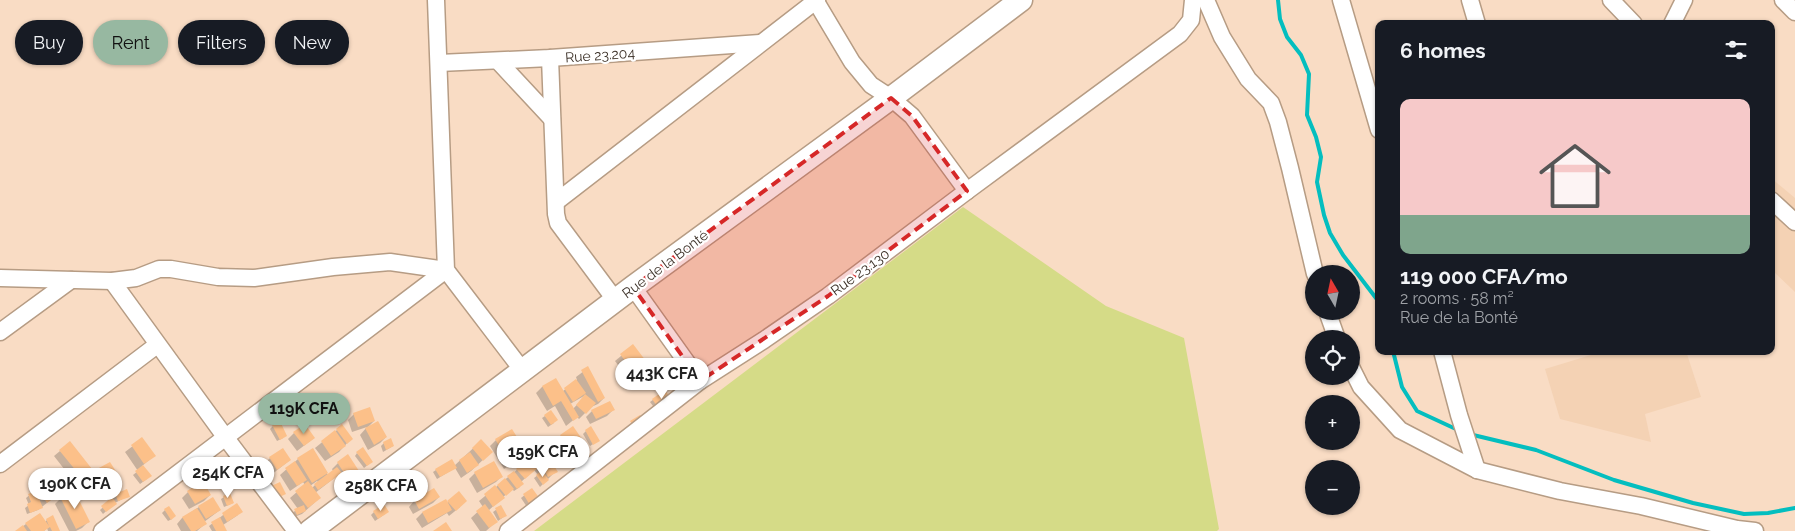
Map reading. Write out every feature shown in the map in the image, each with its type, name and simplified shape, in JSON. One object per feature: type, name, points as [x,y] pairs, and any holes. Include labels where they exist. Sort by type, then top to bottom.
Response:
[{"type":"street","points":[[436,0],[446,270],[523,371]]},
{"type":"street","points":[[556,202],[816,0],[852,62],[871,84],[912,116],[967,191]]},
{"type":"street","name":"Rue de la Bonté","points":[[310,531],[633,287],[1021,0]]},
{"type":"street","name":"Rue 23.130","points":[[508,531],[700,381],[828,296],[1180,34],[1192,20],[1194,0]]},
{"type":"street","points":[[1206,0],[1222,37],[1248,79],[1271,103],[1290,168],[1313,265]]},
{"type":"street","points":[[1341,0],[1375,116]]},
{"type":"street","points":[[1470,0],[1475,20]]},
{"type":"street","points":[[1611,0],[1630,20]]},
{"type":"street","points":[[1674,20],[1684,0]]},
{"type":"street","points":[[1783,0],[1795,12]]},
{"type":"street","name":"Rue 23.204","points":[[439,63],[550,58],[760,43]]},
{"type":"street","points":[[550,58],[556,214],[558,223],[616,301]]},
{"type":"street","points":[[498,61],[552,119]]},
{"type":"street","points":[[1775,204],[1795,222]]},
{"type":"street","points":[[0,278],[112,281],[136,278],[159,269],[171,269],[199,275],[254,278],[333,267],[390,262],[446,270]]},
{"type":"street","points":[[102,531],[446,270]]},
{"type":"street","points":[[0,332],[71,280]]},
{"type":"street","points":[[112,281],[157,345],[296,531]]},
{"type":"street","points":[[633,287],[700,381]]},
{"type":"street","points":[[0,464],[157,345]]},
{"type":"street","points":[[1443,355],[1474,463]]},
{"type":"street","points":[[1360,385],[1400,430],[1474,463],[1560,491],[1641,506],[1736,529],[1755,531]]},
{"type":"highlighted area","points":[[891,98],[912,116],[967,191],[828,296],[700,381],[633,287]]},
{"type":"shaded area","points":[[1775,181],[1795,198],[1795,292],[1775,273]]},
{"type":"shaded area","points":[[1591,355],[1687,355],[1701,397],[1645,414],[1651,442],[1560,419],[1545,369]]},
{"type":"green space","points":[[963,207],[1106,306],[1184,338],[1219,529],[1217,531],[534,531]]},
{"type":"building","points":[[633,344],[649,365],[635,375],[620,354]]},
{"type":"building","points":[[588,366],[605,398],[598,402],[581,370]]},
{"type":"building","points":[[664,366],[670,374],[656,383],[651,375]]},
{"type":"building","points":[[556,378],[579,417],[573,421],[561,401],[553,406],[542,386]]},
{"type":"building","points":[[576,379],[586,393],[573,402],[564,388]]},
{"type":"building","points":[[665,390],[672,400],[659,409],[652,399]]},
{"type":"building","points":[[585,394],[596,403],[586,414],[576,405]]},
{"type":"building","points":[[610,401],[615,410],[596,419],[591,410]]},
{"type":"building","points":[[370,407],[375,421],[358,427],[353,413]]},
{"type":"building","points":[[551,410],[558,420],[551,425],[544,415]]},
{"type":"building","points":[[640,415],[644,421],[634,427],[630,421]]},
{"type":"building","points":[[280,421],[287,436],[280,440],[272,425]]},
{"type":"building","points":[[378,421],[387,437],[374,445],[365,428]]},
{"type":"building","points":[[305,424],[315,438],[304,446],[293,432]]},
{"type":"building","points":[[342,424],[353,439],[347,444],[336,429]]},
{"type":"building","points":[[573,426],[584,442],[570,451],[560,435]]},
{"type":"building","points":[[591,426],[600,441],[593,445],[585,430]]},
{"type":"building","points":[[512,429],[527,453],[510,464],[495,439]]},
{"type":"building","points":[[335,430],[346,446],[331,456],[321,441]]},
{"type":"building","points":[[142,437],[156,456],[144,464],[131,445]]},
{"type":"building","points":[[391,438],[394,446],[386,450],[383,442]]},
{"type":"building","points":[[481,439],[493,452],[483,461],[472,448]]},
{"type":"building","points":[[557,439],[567,453],[554,461],[545,446]]},
{"type":"building","points":[[70,441],[92,469],[81,477],[59,450]]},
{"type":"building","points":[[363,447],[373,462],[367,466],[356,452]]},
{"type":"building","points":[[283,448],[291,460],[277,470],[269,457]]},
{"type":"building","points":[[313,448],[328,473],[312,483],[297,458]]},
{"type":"building","points":[[543,448],[558,472],[548,477],[534,454]]},
{"type":"building","points":[[470,452],[479,465],[467,473],[459,460]]},
{"type":"building","points":[[589,453],[592,461],[580,465],[577,458]]},
{"type":"building","points":[[348,454],[359,471],[348,479],[337,462]]},
{"type":"building","points":[[530,457],[539,467],[525,479],[516,469]]},
{"type":"building","points":[[452,459],[457,468],[440,477],[435,469]]},
{"type":"building","points":[[295,461],[307,480],[297,486],[285,468]]},
{"type":"building","points":[[494,461],[503,477],[483,488],[474,472]]},
{"type":"building","points":[[110,462],[117,473],[104,481],[97,469]]},
{"type":"building","points":[[143,465],[152,476],[143,482],[135,471]]},
{"type":"building","points":[[337,467],[342,473],[318,490],[314,484]]},
{"type":"building","points":[[542,470],[549,480],[543,485],[536,475]]},
{"type":"building","points":[[514,471],[524,484],[517,489],[507,476]]},
{"type":"building","points":[[68,472],[77,482],[66,491],[58,480]]},
{"type":"building","points":[[505,478],[514,489],[506,496],[497,485]]},
{"type":"building","points":[[47,479],[58,495],[47,503],[36,487]]},
{"type":"building","points":[[203,481],[211,495],[195,504],[187,491]]},
{"type":"building","points":[[308,481],[321,498],[308,508],[295,491]]},
{"type":"building","points":[[280,482],[286,494],[275,499],[269,487]]},
{"type":"building","points":[[495,485],[505,498],[493,507],[484,494]]},
{"type":"building","points":[[434,488],[440,497],[419,509],[414,500]]},
{"type":"building","points":[[532,488],[540,499],[530,505],[523,494]]},
{"type":"building","points":[[127,489],[130,497],[118,501],[115,494]]},
{"type":"building","points":[[74,490],[90,522],[76,529],[60,497]]},
{"type":"building","points":[[36,491],[43,508],[30,513],[27,504],[31,502],[28,494]]},
{"type":"building","points":[[459,491],[467,501],[456,511],[447,501]]},
{"type":"building","points":[[230,493],[234,503],[227,506],[223,496]]},
{"type":"building","points":[[112,497],[117,504],[106,512],[101,506]]},
{"type":"building","points":[[213,497],[221,510],[206,519],[198,506]]},
{"type":"building","points":[[446,499],[452,510],[428,523],[422,512]]},
{"type":"building","points":[[237,503],[243,512],[227,522],[222,513]]},
{"type":"building","points":[[384,504],[389,512],[378,519],[373,511]]},
{"type":"building","points":[[485,504],[498,522],[489,528],[476,511]]},
{"type":"building","points":[[304,505],[306,511],[297,515],[294,509]]},
{"type":"building","points":[[501,505],[507,516],[500,519],[495,508]]},
{"type":"building","points":[[169,506],[176,516],[171,520],[164,509]]},
{"type":"building","points":[[197,508],[207,524],[195,531],[191,531],[182,517]]},
{"type":"building","points":[[40,513],[49,526],[46,519],[53,515],[60,531],[52,531],[50,527],[44,531],[31,531],[25,523]]},
{"type":"building","points":[[220,517],[227,531],[216,531],[211,522]]},
{"type":"building","points":[[446,522],[452,531],[433,531]]},
{"type":"building","points":[[23,525],[27,531],[15,531]]},
{"type":"waterway","points":[[1278,0],[1280,19],[1287,37],[1301,55],[1309,74],[1307,115],[1316,137],[1321,157],[1317,182],[1324,215],[1330,233],[1343,255],[1375,297]]},
{"type":"waterway","points":[[1394,355],[1402,387],[1417,411],[1458,430]]},
{"type":"waterway","points":[[1469,434],[1536,450],[1614,480],[1693,503],[1744,514],[1768,513],[1795,508]]}]
